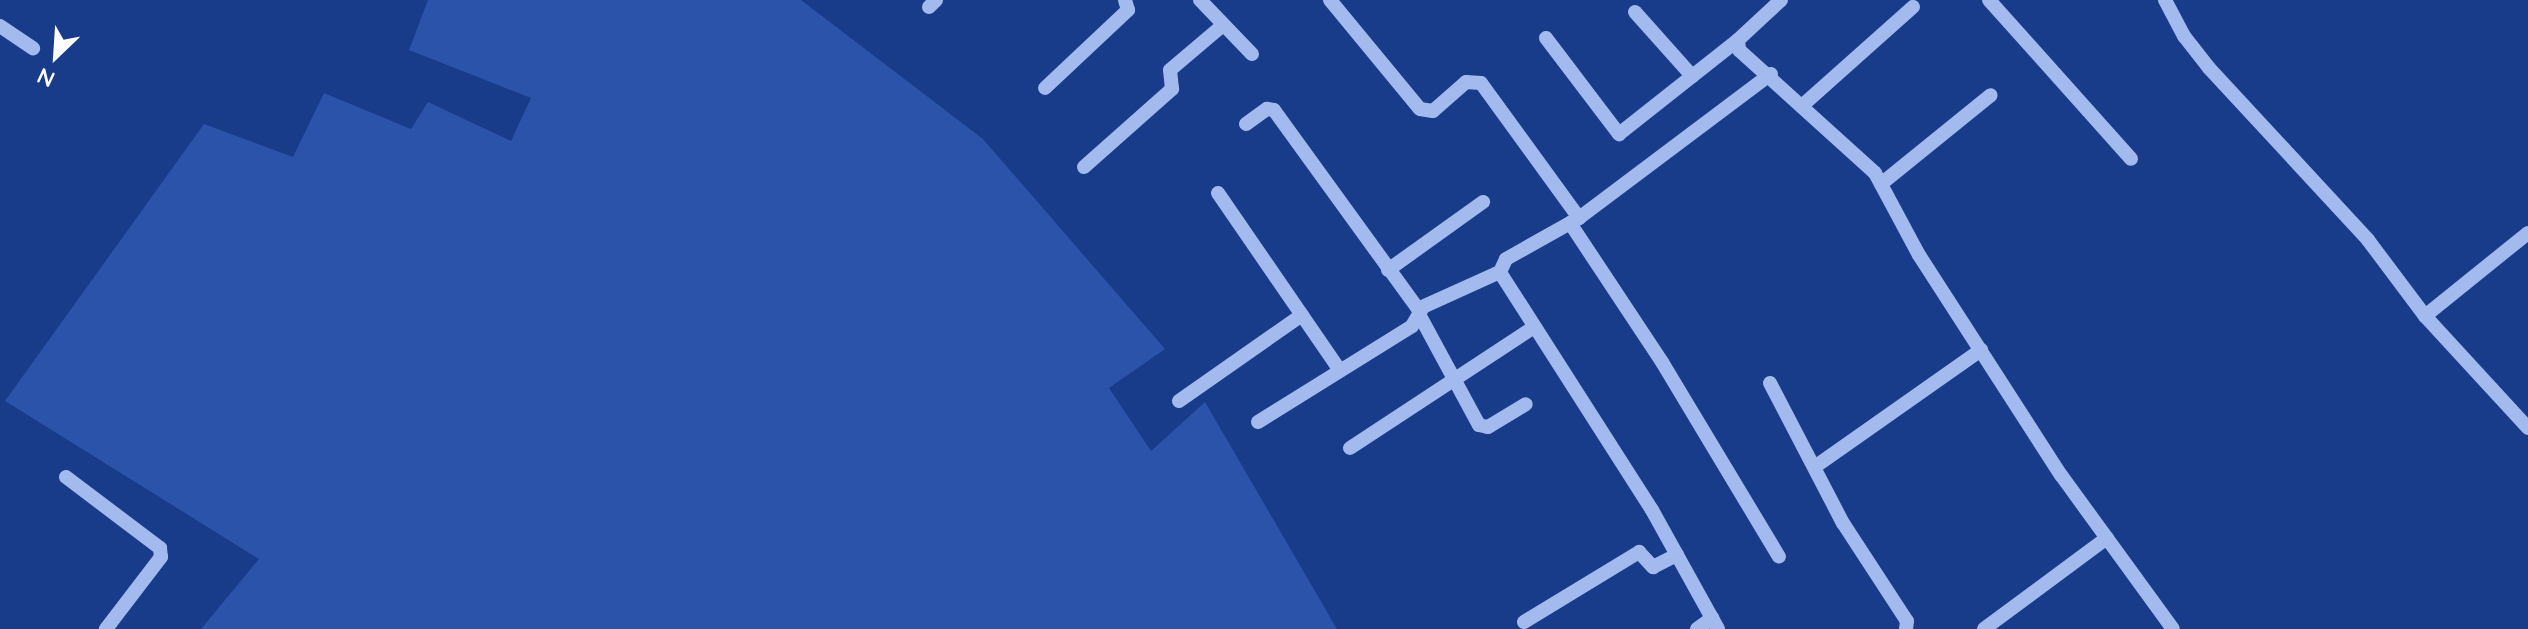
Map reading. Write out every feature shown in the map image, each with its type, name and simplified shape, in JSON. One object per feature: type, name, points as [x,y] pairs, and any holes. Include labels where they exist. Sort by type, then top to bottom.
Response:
[{"type":"street","points":[[1045,88],[1128,10],[1125,0]]},
{"type":"street","points":[[1200,0],[1252,54]]},
{"type":"street","points":[[1330,0],[1420,109],[1433,111],[1466,82],[1481,83],[1574,220],[1779,557]]},
{"type":"street","points":[[1546,38],[1619,134],[1738,40],[1781,0]]},
{"type":"street","points":[[1989,0],[2131,159]]},
{"type":"street","points":[[2165,0],[2184,36],[2209,68],[2368,240],[2425,316],[2528,428]]},
{"type":"street","points":[[1804,104],[1913,7]]},
{"type":"street","points":[[1635,12],[1692,76]]},
{"type":"street","points":[[1084,167],[1172,89],[1170,70],[1223,25]]},
{"type":"street","points":[[0,26],[33,48]]},
{"type":"street","points":[[1738,40],[1739,50],[1771,74],[1862,158],[1881,184],[1981,350],[2107,538],[2173,629]]},
{"type":"street","points":[[1258,422],[1412,326],[1421,312],[1500,272],[1506,259],[1574,220],[1771,74]]},
{"type":"street","points":[[1881,184],[1991,95]]},
{"type":"street","points":[[1246,124],[1267,109],[1274,110],[1413,306],[1421,312],[1453,379],[1484,427],[1526,404]]},
{"type":"street","points":[[1218,193],[1339,369]]},
{"type":"street","points":[[1388,270],[1483,202]]},
{"type":"street","points":[[2425,316],[2528,233]]},
{"type":"street","points":[[1500,272],[1677,555],[1715,624],[1697,629]]},
{"type":"street","points":[[1179,401],[1302,315]]},
{"type":"street","points":[[1350,448],[1533,328]]},
{"type":"street","points":[[1816,466],[1981,350]]},
{"type":"street","points":[[1770,383],[1816,466],[1843,523],[1907,621],[1906,629]]},
{"type":"street","points":[[66,477],[160,548],[161,557],[106,629]]},
{"type":"street","points":[[1984,629],[2107,538]]},
{"type":"street","points":[[1524,622],[1639,552],[1653,567],[1677,555]]},
{"type":"shaded area","points":[[428,0],[801,0],[983,139],[1165,349],[1109,388],[1151,451],[1205,402],[1337,629],[201,629],[259,559],[5,401],[204,124],[293,157],[324,93],[411,129],[428,102],[511,141],[531,98],[409,50]]}]
